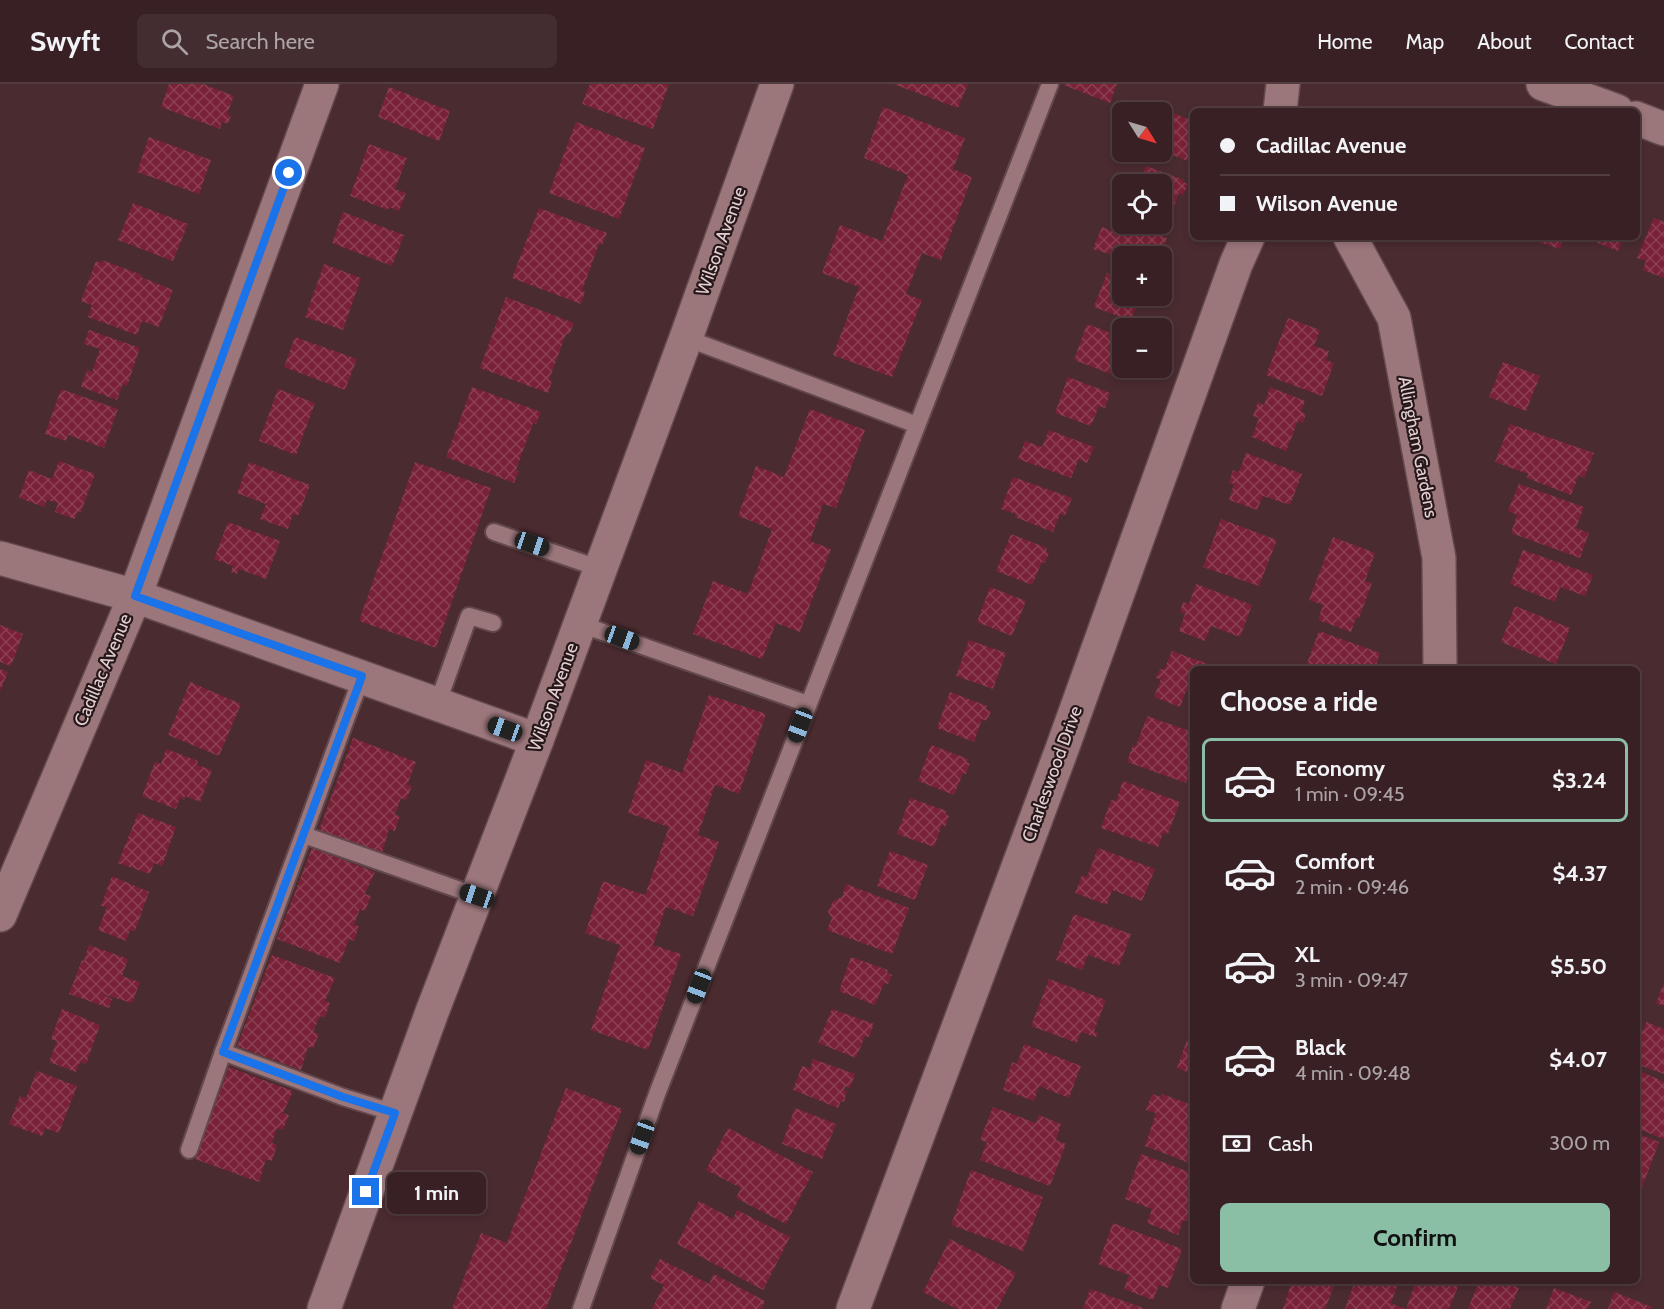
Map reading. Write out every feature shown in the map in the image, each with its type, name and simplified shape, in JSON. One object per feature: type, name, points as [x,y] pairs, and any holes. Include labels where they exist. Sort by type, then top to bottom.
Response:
[{"type":"street","name":"Cadillac Avenue","points":[[0,915],[135,596],[322,84]]},
{"type":"street","name":"Wilson Avenue","points":[[324,1309],[432,1012],[601,569],[777,84]]},
{"type":"street","points":[[1280,108],[1283,84]]},
{"type":"street","points":[[1543,84],[1609,108]]},
{"type":"street","points":[[1640,120],[1664,129]]},
{"type":"street","name":"Charleswood Drive","points":[[853,1309],[1062,749],[1236,264],[1247,240]]},
{"type":"street","name":"Allingham Gardens","points":[[1352,240],[1394,318],[1439,558],[1440,666]]},
{"type":"street","points":[[0,558],[135,596],[537,740]]},
{"type":"street","points":[[1238,1309],[1247,1284]]},
{"type":"lane","points":[[581,1309],[657,1094],[1050,84]]},
{"type":"lane","points":[[686,338],[917,424]]},
{"type":"lane","points":[[494,532],[601,569]]},
{"type":"lane","points":[[437,705],[469,616],[493,623]]},
{"type":"lane","points":[[580,624],[808,704]]},
{"type":"lane","points":[[189,1150],[362,676]]},
{"type":"lane","points":[[304,835],[477,896]]},
{"type":"lane","points":[[223,1052],[343,1097],[395,1113]]},
{"type":"building","points":[[169,84],[203,84],[234,96],[227,114],[231,115],[228,124],[222,122],[220,129],[161,107]]},
{"type":"building","points":[[590,84],[669,84],[653,129],[582,104]]},
{"type":"building","points":[[893,84],[968,84],[958,108]]},
{"type":"building","points":[[1061,84],[1117,84],[1110,103]]},
{"type":"building","points":[[389,87],[450,111],[439,141],[378,117]]},
{"type":"building","points":[[883,107],[965,138],[953,169],[972,177],[941,260],[922,253],[906,294],[922,300],[892,377],[833,355],[859,287],[822,273],[840,225],[882,241],[908,175],[864,158]]},
{"type":"building","points":[[1172,112],[1190,120],[1190,162],[1172,155]]},
{"type":"building","points":[[576,122],[645,148],[619,219],[549,193]]},
{"type":"building","points":[[149,137],[211,160],[199,194],[137,172]]},
{"type":"building","points":[[369,144],[407,158],[395,189],[406,193],[399,211],[389,207],[388,210],[350,196]]},
{"type":"building","points":[[1146,166],[1168,174],[1143,174]]},
{"type":"building","points":[[1172,176],[1188,184],[1183,195],[1179,193],[1172,212]]},
{"type":"building","points":[[133,203],[188,224],[173,261],[118,240]]},
{"type":"building","points":[[539,208],[607,233],[602,245],[599,244],[582,291],[585,292],[581,304],[512,278]]},
{"type":"building","points":[[343,212],[404,235],[392,266],[332,243]]},
{"type":"building","points":[[1654,218],[1664,222],[1664,278],[1643,270],[1646,261],[1637,258]]},
{"type":"building","points":[[1102,227],[1112,231],[1112,234],[1162,234],[1162,236],[1167,238],[1163,246],[1112,246],[1112,255],[1093,249]]},
{"type":"building","points":[[1533,240],[1563,240],[1560,249]]},
{"type":"building","points":[[1590,240],[1623,240],[1618,251]]},
{"type":"building","points":[[102,260],[173,290],[159,327],[142,321],[137,335],[88,317],[92,305],[81,301],[96,261],[101,263]]},
{"type":"building","points":[[324,264],[361,278],[343,330],[305,317]]},
{"type":"building","points":[[1107,273],[1112,275],[1112,306],[1136,306],[1132,318],[1123,318],[1094,307]]},
{"type":"building","points":[[506,297],[574,323],[569,335],[566,334],[549,380],[552,381],[548,393],[480,368]]},
{"type":"building","points":[[1288,318],[1320,330],[1314,346],[1329,351],[1326,360],[1334,363],[1322,396],[1266,375]]},
{"type":"building","points":[[1087,324],[1112,333],[1111,374],[1074,360]]},
{"type":"building","points":[[89,330],[140,348],[127,386],[123,384],[117,400],[81,387],[87,370],[92,372],[100,349],[84,344]]},
{"type":"building","points":[[295,337],[357,359],[345,390],[284,367]]},
{"type":"building","points":[[1503,362],[1540,376],[1526,411],[1489,397]]},
{"type":"building","points":[[1068,377],[1110,393],[1105,408],[1099,406],[1091,426],[1055,413]]},
{"type":"building","points":[[472,387],[541,412],[536,424],[533,423],[516,470],[519,471],[514,483],[446,457]]},
{"type":"building","points":[[1270,387],[1305,401],[1301,412],[1306,414],[1303,423],[1298,421],[1286,451],[1252,437],[1259,418],[1253,416],[1258,402],[1264,405]]},
{"type":"building","points":[[61,389],[118,409],[104,448],[68,435],[66,441],[45,434]]},
{"type":"building","points":[[278,389],[315,403],[296,455],[259,441]]},
{"type":"building","points":[[810,409],[865,430],[836,508],[823,504],[810,541],[831,549],[800,632],[776,623],[762,659],[693,634],[713,581],[748,594],[772,529],[738,516],[756,466],[784,477]]},
{"type":"building","points":[[1510,424],[1594,453],[1584,478],[1579,475],[1571,495],[1527,478],[1528,474],[1495,462]]},
{"type":"building","points":[[1049,430],[1094,447],[1087,463],[1079,459],[1071,478],[1018,459],[1025,441],[1042,447]]},
{"type":"building","points":[[1246,453],[1302,474],[1290,505],[1263,496],[1257,510],[1229,500],[1234,484],[1229,483],[1233,470],[1239,472]]},
{"type":"building","points":[[59,461],[95,474],[81,512],[78,511],[75,519],[55,512],[58,503],[47,500],[44,507],[19,498],[29,470],[52,479]]},
{"type":"building","points":[[249,462],[310,485],[298,516],[293,514],[288,529],[260,519],[266,504],[237,493]]},
{"type":"building","points":[[415,462],[491,488],[436,648],[359,621]]},
{"type":"building","points":[[1013,477],[1072,498],[1065,516],[1060,514],[1053,532],[1001,509]]},
{"type":"building","points":[[1519,484],[1584,507],[1576,528],[1589,533],[1580,558],[1511,533],[1517,515],[1508,511]]},
{"type":"building","points":[[1221,519],[1277,540],[1259,586],[1203,567]]},
{"type":"building","points":[[228,522],[280,541],[266,579],[239,569],[237,574],[231,572],[233,566],[214,559]]},
{"type":"building","points":[[1011,534],[1047,548],[1046,551],[1049,553],[1045,563],[1042,562],[1032,585],[996,571]]},
{"type":"building","points":[[1333,537],[1375,553],[1365,581],[1372,583],[1359,618],[1356,618],[1351,632],[1318,620],[1323,605],[1309,600]]},
{"type":"building","points":[[1523,550],[1593,575],[1585,596],[1560,587],[1555,602],[1510,584]]},
{"type":"building","points":[[1196,584],[1252,605],[1240,637],[1211,626],[1205,641],[1179,631],[1185,614],[1180,612],[1183,602],[1189,604]]},
{"type":"building","points":[[990,587],[1026,601],[1012,636],[977,622]]},
{"type":"building","points":[[1515,606],[1570,628],[1556,664],[1501,642]]},
{"type":"building","points":[[0,625],[23,634],[11,666],[0,662]]},
{"type":"building","points":[[1319,631],[1380,653],[1376,666],[1306,666]]},
{"type":"building","points":[[969,640],[1006,653],[993,689],[956,676]]},
{"type":"building","points":[[1172,651],[1214,666],[1190,666],[1190,693],[1186,691],[1180,707],[1154,697],[1161,679],[1156,678],[1160,669],[1164,670]]},
{"type":"building","points":[[0,669],[8,672],[0,691]]},
{"type":"building","points":[[190,682],[241,704],[219,756],[168,735]]},
{"type":"building","points":[[950,692],[987,706],[986,709],[991,711],[987,721],[982,719],[974,742],[937,728]]},
{"type":"building","points":[[709,695],[766,714],[739,794],[715,785],[698,835],[719,842],[693,916],[666,907],[653,945],[681,954],[648,1050],[591,1030],[620,945],[585,933],[603,881],[645,895],[669,827],[628,813],[646,760],[682,773]]},
{"type":"building","points":[[1147,716],[1190,731],[1190,772],[1186,783],[1127,762],[1133,745],[1136,746]]},
{"type":"building","points":[[353,738],[416,762],[406,784],[412,786],[406,800],[401,798],[395,815],[400,816],[395,831],[389,829],[382,853],[319,830]]},
{"type":"building","points":[[931,745],[968,759],[966,762],[970,763],[954,795],[918,781]]},
{"type":"building","points":[[166,749],[198,761],[197,765],[212,770],[200,802],[185,796],[184,800],[180,798],[176,809],[142,796],[155,762],[161,764]]},
{"type":"building","points":[[1123,781],[1180,802],[1168,834],[1163,833],[1158,847],[1101,828],[1111,800],[1116,801]]},
{"type":"building","points":[[910,798],[947,811],[945,814],[949,816],[945,827],[942,825],[934,847],[897,834]]},
{"type":"building","points":[[138,813],[176,827],[162,866],[154,863],[150,874],[118,863]]},
{"type":"building","points":[[312,848],[375,872],[365,894],[371,896],[365,911],[360,909],[354,925],[359,926],[354,941],[349,939],[340,963],[277,939]]},
{"type":"building","points":[[1098,848],[1155,869],[1142,901],[1112,890],[1107,905],[1075,893],[1082,875],[1087,877]]},
{"type":"building","points":[[890,851],[928,865],[915,900],[877,886]]},
{"type":"building","points":[[112,876],[149,892],[135,931],[130,930],[126,941],[98,930],[107,907],[101,906]]},
{"type":"building","points":[[846,884],[909,908],[892,954],[827,930],[832,918],[828,912],[833,901],[842,897]]},
{"type":"building","points":[[1074,914],[1131,934],[1119,966],[1088,955],[1082,970],[1056,960]]},
{"type":"building","points":[[89,945],[128,959],[122,976],[140,982],[132,1003],[102,994],[112,999],[109,1008],[69,994]]},
{"type":"building","points":[[272,955],[335,978],[325,1001],[330,1003],[325,1018],[320,1016],[313,1032],[319,1034],[313,1048],[308,1047],[301,1070],[237,1046]]},
{"type":"building","points":[[851,957],[888,970],[887,973],[892,975],[888,984],[884,983],[875,1005],[839,991]]},
{"type":"building","points":[[1049,979],[1106,1000],[1094,1031],[1098,1033],[1096,1037],[1081,1032],[1077,1043],[1031,1026]]},
{"type":"building","points":[[1664,983],[1664,1006],[1656,1003]]},
{"type":"building","points":[[62,1009],[100,1025],[86,1064],[80,1062],[76,1072],[49,1062],[57,1041],[51,1039]]},
{"type":"building","points":[[832,1009],[874,1024],[869,1037],[865,1036],[856,1058],[818,1043]]},
{"type":"building","points":[[1646,1022],[1664,1029],[1664,1074],[1640,1065],[1640,1038]]},
{"type":"building","points":[[1190,1032],[1190,1073],[1177,1068]]},
{"type":"building","points":[[1024,1044],[1081,1066],[1069,1098],[1039,1086],[1034,1101],[1003,1090],[1012,1062],[1017,1064]]},
{"type":"building","points":[[813,1059],[855,1074],[850,1088],[846,1086],[844,1090],[847,1091],[844,1102],[841,1101],[838,1108],[793,1090],[802,1066],[810,1069]]},
{"type":"building","points":[[229,1067],[293,1091],[283,1113],[289,1115],[283,1130],[277,1128],[272,1143],[277,1145],[272,1161],[266,1159],[259,1182],[195,1159]]},
{"type":"building","points":[[37,1071],[77,1086],[59,1133],[45,1128],[42,1136],[9,1124],[20,1096],[26,1098]]},
{"type":"building","points":[[1640,1071],[1664,1082],[1664,1139],[1640,1130]]},
{"type":"building","points":[[566,1088],[622,1109],[546,1309],[452,1309],[481,1233],[507,1243]]},
{"type":"building","points":[[1152,1094],[1161,1097],[1162,1094],[1190,1104],[1190,1163],[1145,1146],[1156,1113],[1146,1110]]},
{"type":"building","points":[[993,1107],[1036,1123],[1039,1115],[1061,1124],[1056,1140],[1066,1144],[1050,1186],[980,1160],[987,1142],[980,1140]]},
{"type":"building","points":[[795,1108],[836,1124],[822,1159],[782,1144]]},
{"type":"building","points":[[728,1128],[813,1172],[786,1224],[736,1198],[741,1188],[706,1170]]},
{"type":"building","points":[[1640,1135],[1659,1142],[1640,1193]]},
{"type":"building","points":[[1141,1154],[1190,1172],[1190,1214],[1188,1221],[1183,1220],[1178,1235],[1147,1223],[1152,1209],[1125,1199]]},
{"type":"building","points":[[971,1170],[1043,1197],[1023,1251],[951,1225]]},
{"type":"building","points":[[699,1201],[733,1219],[737,1210],[790,1237],[763,1290],[677,1244]]},
{"type":"building","points":[[1113,1223],[1182,1249],[1168,1288],[1159,1285],[1153,1300],[1124,1289],[1129,1275],[1098,1264]]},
{"type":"building","points":[[950,1239],[1016,1273],[997,1309],[957,1309],[923,1292]]},
{"type":"building","points":[[660,1259],[709,1284],[714,1274],[765,1301],[761,1309],[652,1309],[664,1285],[650,1278]]},
{"type":"building","points":[[1291,1284],[1335,1284],[1325,1309],[1283,1309]]},
{"type":"building","points":[[1354,1284],[1398,1284],[1391,1303],[1405,1309],[1345,1309]]},
{"type":"building","points":[[1415,1284],[1459,1284],[1449,1309],[1406,1309]]},
{"type":"building","points":[[1478,1284],[1508,1284],[1519,1288],[1510,1309],[1468,1309]]},
{"type":"building","points":[[1554,1288],[1591,1302],[1588,1309],[1546,1309]]},
{"type":"building","points":[[1090,1289],[1146,1309],[1083,1309]]},
{"type":"building","points":[[1614,1292],[1652,1307],[1651,1309],[1608,1309]]},
{"type":"route","points":[[289,173],[135,596],[362,676],[223,1052],[343,1097],[395,1113],[366,1192]]}]
